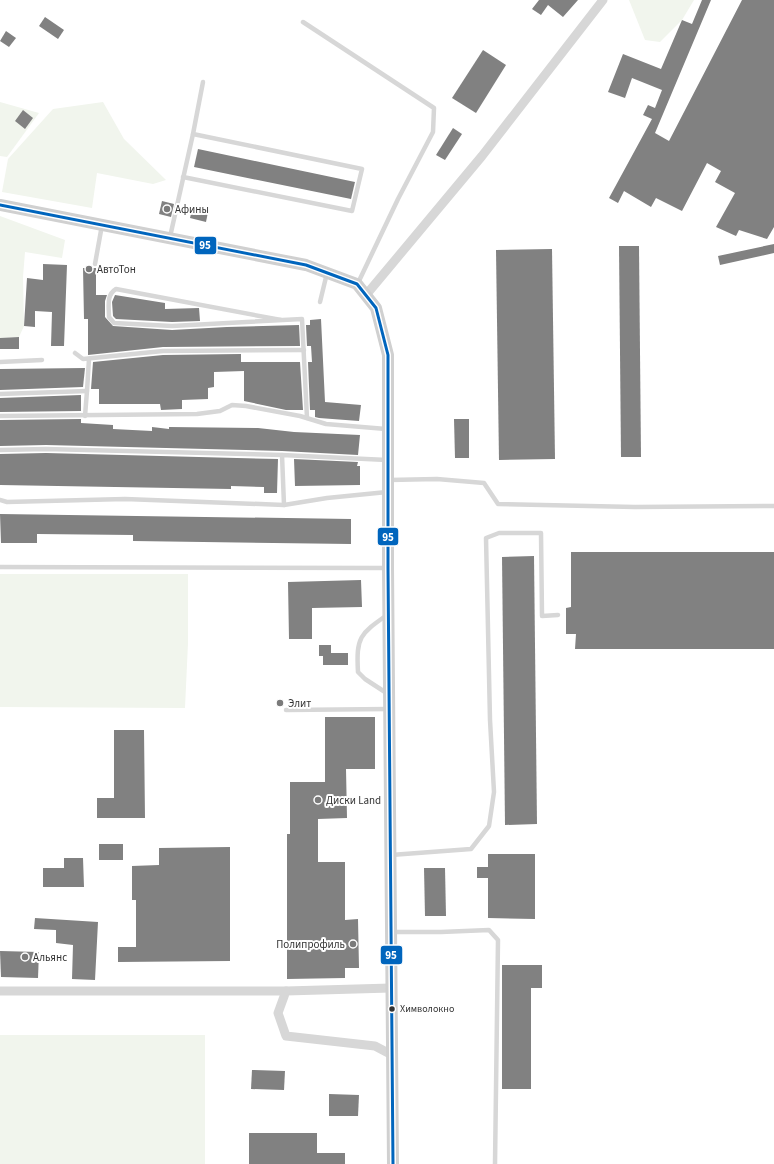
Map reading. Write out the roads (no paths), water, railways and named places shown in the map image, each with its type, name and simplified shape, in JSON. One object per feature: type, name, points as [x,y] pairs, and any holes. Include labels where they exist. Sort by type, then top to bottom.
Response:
[{"type":"main road","points":[[0,205],[306,265],[357,284],[376,308],[388,355],[388,568],[393,1164]]},
{"type":"street","points":[[366,296],[482,156],[603,0]]},
{"type":"street","points":[[0,991],[286,991],[391,988]]},
{"type":"street","points":[[286,991],[278,1013],[286,1036],[375,1046],[392,1055]]},
{"type":"lane","points":[[303,22],[434,108],[433,132],[398,199],[357,284]]},
{"type":"lane","points":[[170,239],[203,82]]},
{"type":"lane","points":[[183,177],[352,211],[362,169],[193,134]]},
{"type":"lane","points":[[94,264],[102,225]]},
{"type":"lane","points":[[320,302],[327,273]]},
{"type":"lane","points":[[281,320],[116,289],[112,291],[109,296],[109,318],[114,323],[172,326],[302,320],[307,418]]},
{"type":"lane","points":[[75,352],[83,359],[163,351],[304,350]]},
{"type":"lane","points":[[85,416],[88,391],[88,358]]},
{"type":"lane","points":[[0,362],[42,360]]},
{"type":"lane","points":[[0,394],[88,391]]},
{"type":"lane","points":[[0,416],[197,414],[220,411],[232,405],[307,418],[326,424],[389,429]]},
{"type":"lane","points":[[0,450],[62,449],[282,455],[389,460]]},
{"type":"lane","points":[[282,455],[284,505]]},
{"type":"lane","points":[[0,500],[7,502],[125,499],[284,505],[437,479],[484,483],[498,504],[635,507],[774,506]]},
{"type":"lane","points":[[391,855],[471,849],[489,826],[494,792],[490,720],[486,538],[499,533],[541,533],[542,616],[558,615]]},
{"type":"lane","points":[[0,567],[388,568]]},
{"type":"lane","points":[[389,614],[367,629],[360,640],[357,658],[358,672],[390,695]]},
{"type":"lane","points":[[286,710],[390,709]]},
{"type":"lane","points":[[391,932],[489,930],[498,940],[495,1164]]},
{"type":"place","name":"Афины","points":[[167,209]]},
{"type":"place","name":"АвтоТон","points":[[89,269]]},
{"type":"place","name":"Элит","points":[[280,703]]},
{"type":"place","name":"Диски Land","points":[[318,800]]},
{"type":"place","name":"Полипрофиль","points":[[353,944]]},
{"type":"place","name":"Альянс","points":[[25,957]]},
{"type":"place","name":"Химволокно","points":[[392,1009]]}]
